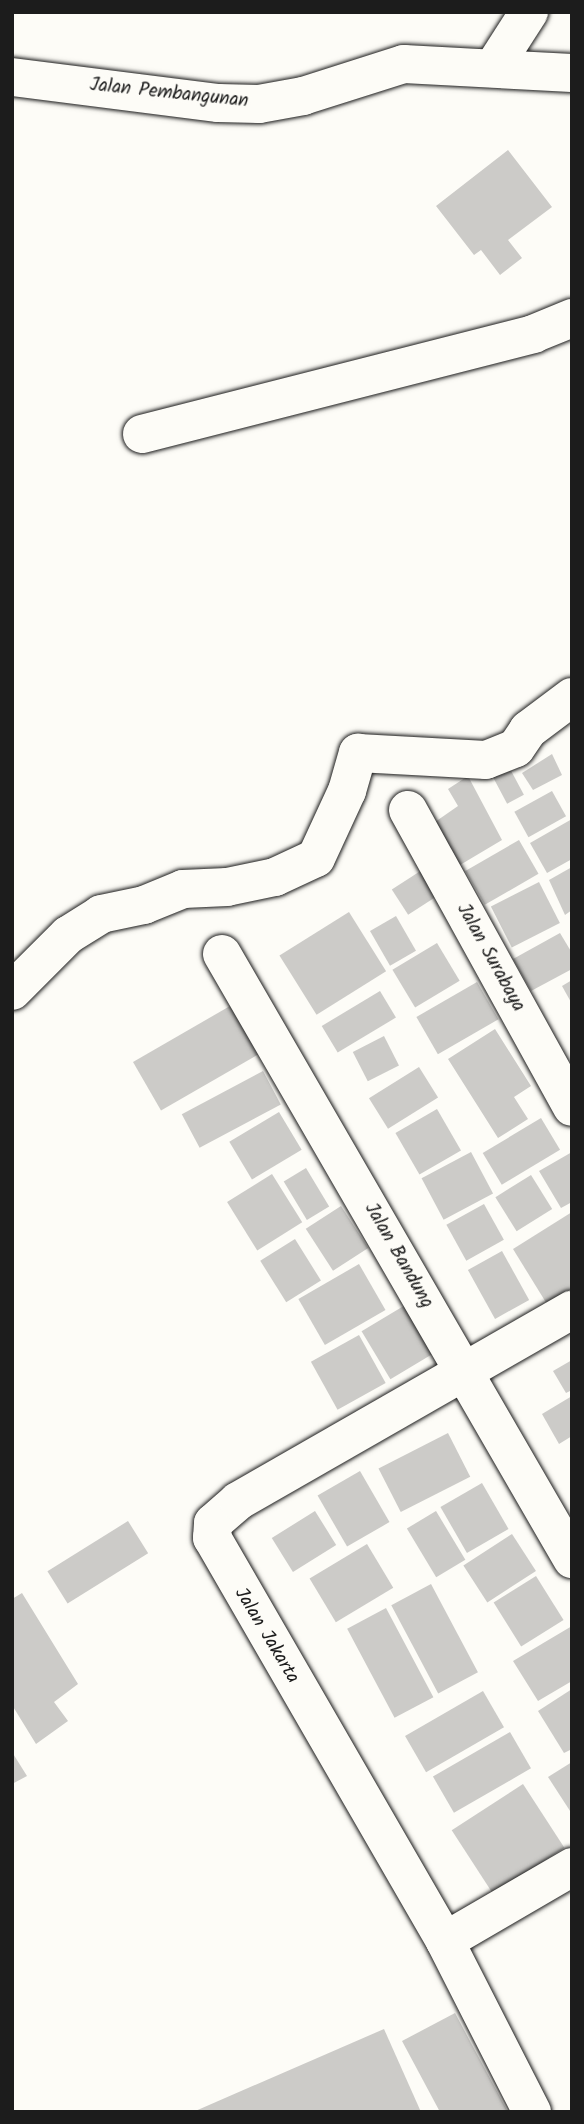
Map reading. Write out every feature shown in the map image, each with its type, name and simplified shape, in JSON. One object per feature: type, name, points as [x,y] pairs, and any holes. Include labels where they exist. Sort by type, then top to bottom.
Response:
[{"type":"street","points":[[480,67],[519,13]]},
{"type":"street","name":"Jalan Pembangunan","points":[[12,77],[218,103],[259,104],[303,96],[404,64],[572,73]]},
{"type":"street","points":[[142,434],[533,334],[572,318]]},
{"type":"street","points":[[12,991],[68,935],[101,914],[144,905],[183,889],[227,887],[275,877],[316,858],[347,790],[358,753],[486,760],[516,748],[528,730],[572,697]]},
{"type":"street","name":"Jalan Surabaya","points":[[408,810],[572,1107]]},
{"type":"street","name":"Jalan Bandung","points":[[222,954],[572,1559]]},
{"type":"street","name":"Jalan Jakarta","points":[[532,2112],[445,1941],[212,1538],[213,1523],[238,1501],[464,1369],[572,1310]]},
{"type":"street","points":[[445,1941],[572,1867]]},
{"type":"building","points":[[508,150],[552,207],[508,240],[522,258],[500,275],[481,250],[474,255],[436,206]]},
{"type":"building","points":[[552,754],[562,775],[533,790],[522,773]]},
{"type":"building","points":[[507,763],[524,795],[507,804],[490,772]]},
{"type":"building","points":[[468,776],[502,840],[460,865],[435,822],[458,806],[448,789]]},
{"type":"building","points":[[552,791],[566,816],[528,837],[514,812]]},
{"type":"building","points":[[572,819],[572,859],[547,873],[530,843]]},
{"type":"building","points":[[519,840],[538,874],[485,905],[465,871]]},
{"type":"building","points":[[572,867],[572,910],[565,915],[549,880]]},
{"type":"building","points":[[422,870],[438,895],[408,915],[392,890]]},
{"type":"building","points":[[539,882],[560,923],[512,948],[491,907]]},
{"type":"building","points":[[349,912],[386,971],[317,1015],[279,955]]},
{"type":"building","points":[[396,916],[416,951],[390,966],[370,931]]},
{"type":"building","points":[[560,933],[572,953],[572,969],[531,991],[513,959]]},
{"type":"building","points":[[437,943],[460,981],[415,1007],[392,970]]},
{"type":"building","points":[[572,980],[572,1004],[562,986]]},
{"type":"building","points":[[477,982],[498,1019],[438,1054],[416,1017]]},
{"type":"building","points":[[380,991],[396,1018],[338,1053],[322,1026]]},
{"type":"building","points":[[230,1006],[258,1054],[161,1110],[133,1062]]},
{"type":"building","points":[[495,1029],[531,1086],[514,1097],[528,1119],[498,1138],[448,1059]]},
{"type":"building","points":[[384,1036],[399,1065],[368,1081],[353,1052]]},
{"type":"building","points":[[419,1067],[438,1098],[388,1129],[369,1098]]},
{"type":"building","points":[[263,1071],[281,1105],[200,1148],[182,1114]]},
{"type":"building","points":[[437,1109],[461,1151],[419,1175],[395,1133]]},
{"type":"building","points":[[279,1112],[302,1150],[252,1180],[229,1142]]},
{"type":"building","points":[[541,1118],[560,1150],[502,1185],[483,1153]]},
{"type":"building","points":[[471,1152],[493,1193],[444,1220],[422,1178]]},
{"type":"building","points":[[572,1152],[572,1202],[561,1208],[539,1171]]},
{"type":"building","points":[[306,1168],[329,1207],[307,1220],[284,1181]]},
{"type":"building","points":[[272,1174],[302,1222],[257,1250],[227,1202]]},
{"type":"building","points":[[531,1175],[552,1209],[517,1231],[495,1197]]},
{"type":"building","points":[[484,1204],[504,1240],[466,1261],[446,1225]]},
{"type":"building","points":[[341,1206],[368,1248],[333,1271],[306,1229]]},
{"type":"building","points":[[572,1212],[572,1296],[550,1309],[513,1249]]},
{"type":"building","points":[[295,1239],[321,1281],[286,1302],[260,1261]]},
{"type":"building","points":[[502,1251],[529,1300],[495,1319],[468,1270]]},
{"type":"building","points":[[359,1264],[386,1310],[325,1345],[298,1299]]},
{"type":"building","points":[[407,1304],[436,1352],[390,1379],[362,1331]]},
{"type":"building","points":[[359,1335],[386,1383],[338,1410],[311,1362]]},
{"type":"building","points":[[572,1360],[572,1390],[566,1393],[553,1371]]},
{"type":"building","points":[[572,1396],[572,1436],[559,1444],[542,1414]]},
{"type":"building","points":[[448,1433],[470,1477],[401,1512],[379,1468]]},
{"type":"building","points":[[360,1471],[390,1522],[347,1547],[318,1496]]},
{"type":"building","points":[[482,1483],[508,1529],[467,1553],[440,1507]]},
{"type":"building","points":[[315,1511],[336,1545],[293,1572],[272,1538]]},
{"type":"building","points":[[436,1511],[465,1560],[436,1577],[407,1529]]},
{"type":"building","points":[[128,1521],[148,1553],[68,1604],[47,1571]]},
{"type":"building","points":[[512,1534],[536,1571],[487,1602],[463,1566]]},
{"type":"building","points":[[367,1544],[393,1588],[336,1622],[310,1579]]},
{"type":"building","points":[[536,1576],[564,1620],[521,1647],[494,1602]]},
{"type":"building","points":[[431,1584],[478,1672],[438,1693],[391,1605]]},
{"type":"building","points":[[22,1593],[78,1684],[54,1702],[68,1721],[36,1744],[12,1705],[12,1599]]},
{"type":"building","points":[[386,1608],[433,1697],[395,1718],[347,1629]]},
{"type":"building","points":[[572,1626],[572,1681],[538,1701],[513,1661]]},
{"type":"building","points":[[572,1689],[572,1749],[564,1753],[538,1711]]},
{"type":"building","points":[[483,1691],[504,1727],[426,1772],[405,1736]]},
{"type":"building","points":[[510,1732],[531,1768],[454,1813],[433,1776]]},
{"type":"building","points":[[12,1752],[27,1776],[12,1784]]},
{"type":"building","points":[[572,1762],[572,1814],[548,1777]]},
{"type":"building","points":[[523,1784],[564,1848],[493,1894],[452,1830]]},
{"type":"building","points":[[455,2013],[508,2112],[440,2112],[402,2041]]},
{"type":"building","points":[[384,2029],[421,2112],[193,2112]]}]
